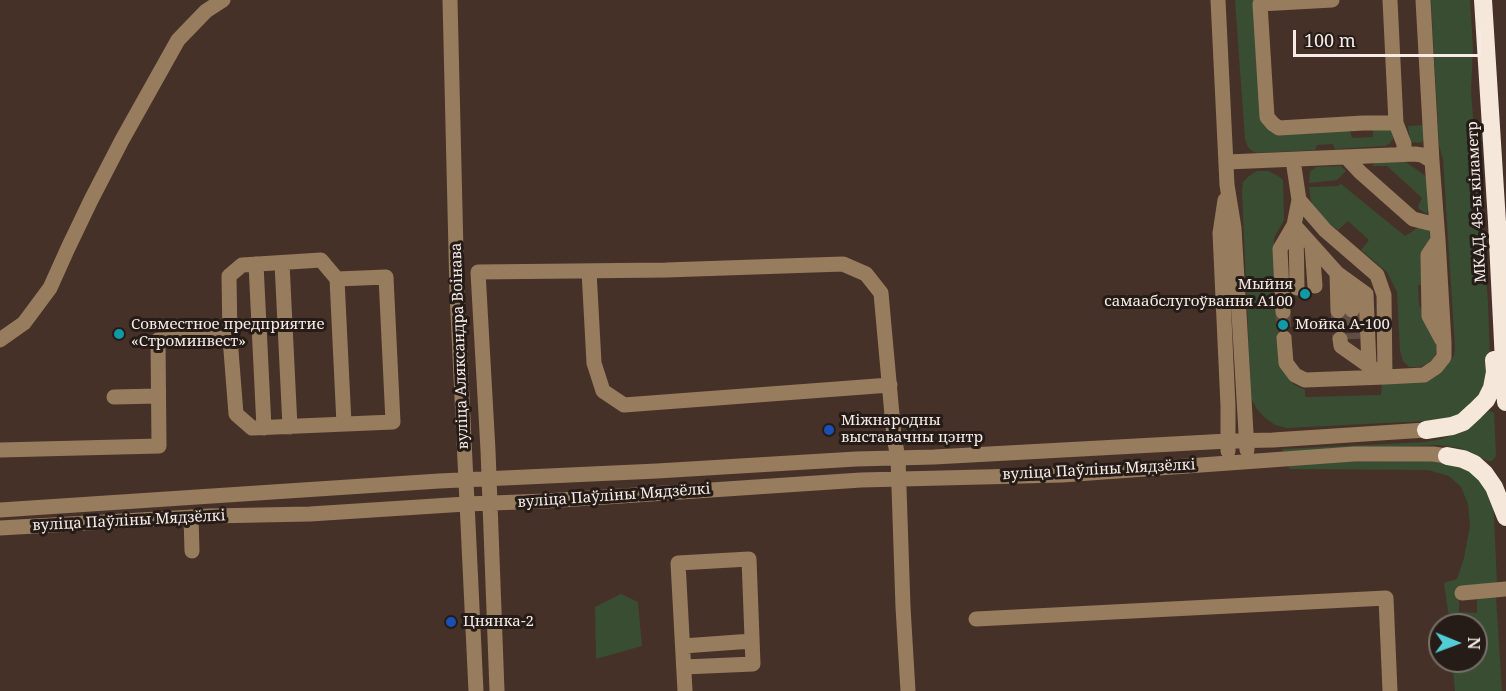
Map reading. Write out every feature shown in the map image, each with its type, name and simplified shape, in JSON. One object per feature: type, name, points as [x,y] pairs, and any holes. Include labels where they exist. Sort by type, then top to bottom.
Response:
[{"type":"highway","name":"МКАД, 48-ы кіламетр","points":[[1483,0],[1506,402]]},
{"type":"highway","points":[[1426,430],[1463,422],[1486,400],[1492,388],[1495,372],[1489,252],[1497,222]]},
{"type":"highway","points":[[1447,456],[1474,464],[1485,474],[1494,487],[1506,517]]},
{"type":"street","points":[[0,340],[24,322],[50,288],[96,190],[177,40],[206,11],[223,0]]},
{"type":"street","name":"вуліца Аляксандра Воінава","points":[[450,0],[457,293],[476,691]]},
{"type":"street","points":[[1218,0],[1227,162],[1227,185],[1220,233],[1228,406],[1228,462]]},
{"type":"street","points":[[1332,0],[1260,4],[1267,117],[1280,128],[1396,123]]},
{"type":"street","points":[[1390,0],[1396,123],[1404,144],[1404,154]]},
{"type":"street","points":[[1284,338],[1286,363],[1295,375],[1305,380],[1424,375],[1436,367],[1444,357],[1444,342],[1429,316],[1428,255],[1438,232],[1424,0]]},
{"type":"street","points":[[1227,162],[1404,154],[1422,155],[1432,162]]},
{"type":"street","points":[[1346,157],[1413,219],[1438,232]]},
{"type":"street","points":[[1293,160],[1299,200],[1306,287],[1301,234]]},
{"type":"street","points":[[1227,185],[1234,228],[1247,462]]},
{"type":"street","points":[[1299,200],[1325,230],[1377,275],[1384,295],[1385,377]]},
{"type":"street","points":[[1301,234],[1337,273],[1366,294],[1369,365]]},
{"type":"street","points":[[1282,312],[1281,249],[1301,234]]},
{"type":"street","points":[[337,279],[387,277],[393,422],[252,428],[236,414],[230,338],[229,276],[242,264],[321,261],[337,279],[344,424]]},
{"type":"street","points":[[282,262],[291,427]]},
{"type":"street","points":[[256,264],[264,428]]},
{"type":"street","points":[[890,385],[624,405],[603,391],[594,363],[590,271],[843,264],[866,274],[881,293],[890,385],[894,437],[898,458],[908,691]]},
{"type":"street","name":"вуліца Аляксандра Воінава","points":[[497,691],[478,273],[590,271]]},
{"type":"street","points":[[1337,273],[1345,311],[1351,283]]},
{"type":"street","points":[[0,450],[159,446],[158,340],[230,338]]},
{"type":"street","points":[[1347,339],[1341,346],[1385,377]]},
{"type":"street","points":[[114,397],[158,396]]},
{"type":"street","name":"вуліца Паўліны Мядзёлкі","points":[[0,510],[466,480],[856,459],[934,458],[1426,430]]},
{"type":"street","name":"вуліца Паўліны Мядзёлкі","points":[[0,528],[581,499],[899,478],[1062,475],[1354,454],[1447,456]]},
{"type":"street","points":[[191,517],[192,551]]},
{"type":"street","points":[[684,667],[753,663],[748,559],[678,563],[684,667],[686,691]]},
{"type":"street","points":[[1462,593],[1506,589]]},
{"type":"street","points":[[976,619],[1386,598],[1390,691]]},
{"type":"street","points":[[683,646],[752,641]]},
{"type":"green space","points":[[1235,0],[1255,0],[1264,121],[1350,131],[1352,138],[1373,137],[1373,130],[1390,130],[1393,133],[1393,139],[1389,144],[1335,149],[1333,144],[1317,145],[1315,150],[1256,153],[1252,151],[1245,139]]},
{"type":"green space","points":[[1431,0],[1470,0],[1473,48],[1471,91],[1488,303],[1490,361],[1486,390],[1456,418],[1287,428],[1275,425],[1264,417],[1251,398],[1242,192],[1243,182],[1257,171],[1268,171],[1283,180],[1284,220],[1274,238],[1279,340],[1283,368],[1293,384],[1305,390],[1305,397],[1381,395],[1382,382],[1449,362],[1454,356]]},
{"type":"green space","points":[[1424,125],[1425,137],[1422,142],[1410,142],[1408,126]]},
{"type":"green space","points":[[1403,160],[1427,177],[1429,209],[1427,213],[1418,208],[1422,198],[1387,166],[1372,166],[1377,161]]},
{"type":"green space","points":[[1341,166],[1346,171],[1337,180],[1309,183],[1310,172],[1316,167]]},
{"type":"green space","points":[[1341,184],[1405,236],[1419,227],[1429,230],[1430,238],[1425,246],[1422,285],[1418,285],[1419,305],[1437,339],[1438,347],[1434,358],[1427,364],[1409,367],[1403,361],[1400,351],[1397,292],[1387,272],[1361,250],[1369,240],[1348,221],[1338,230],[1316,213],[1312,207],[1309,187]]},
{"type":"green space","points":[[1490,411],[1494,413],[1496,456],[1492,461],[1460,448],[1438,445],[1282,452],[1283,449],[1425,442],[1442,439],[1457,433]]},
{"type":"green space","points":[[1455,461],[1471,466],[1493,496],[1497,583],[1459,586],[1459,612],[1477,613],[1448,613],[1444,583],[1457,579],[1470,526],[1468,504],[1461,487],[1449,476],[1428,470],[1290,469],[1285,462]]},
{"type":"green space","points":[[621,594],[638,602],[642,646],[596,659],[595,607]]},
{"type":"green space","points":[[1477,596],[1496,597],[1502,691],[1455,691],[1453,673],[1488,673],[1488,613],[1477,613]]},
{"type":"tunnel","points":[[1352,310],[1353,339]]},
{"type":"tunnel","points":[[1338,311],[1340,339]]},
{"type":"tunnel","points":[[1283,312],[1284,338]]},
{"type":"place","name":"Мыйня самаабслугоўвання A100","points":[[1305,294]]},
{"type":"place","name":"Мойка A-100","points":[[1283,325]]},
{"type":"place","name":"Совместное предприятие «Строминвест»","points":[[119,334]]},
{"type":"place","name":"Міжнародны выставачны цэнтр","points":[[829,430]]},
{"type":"place","name":"Цнянка-2","points":[[451,622]]}]
